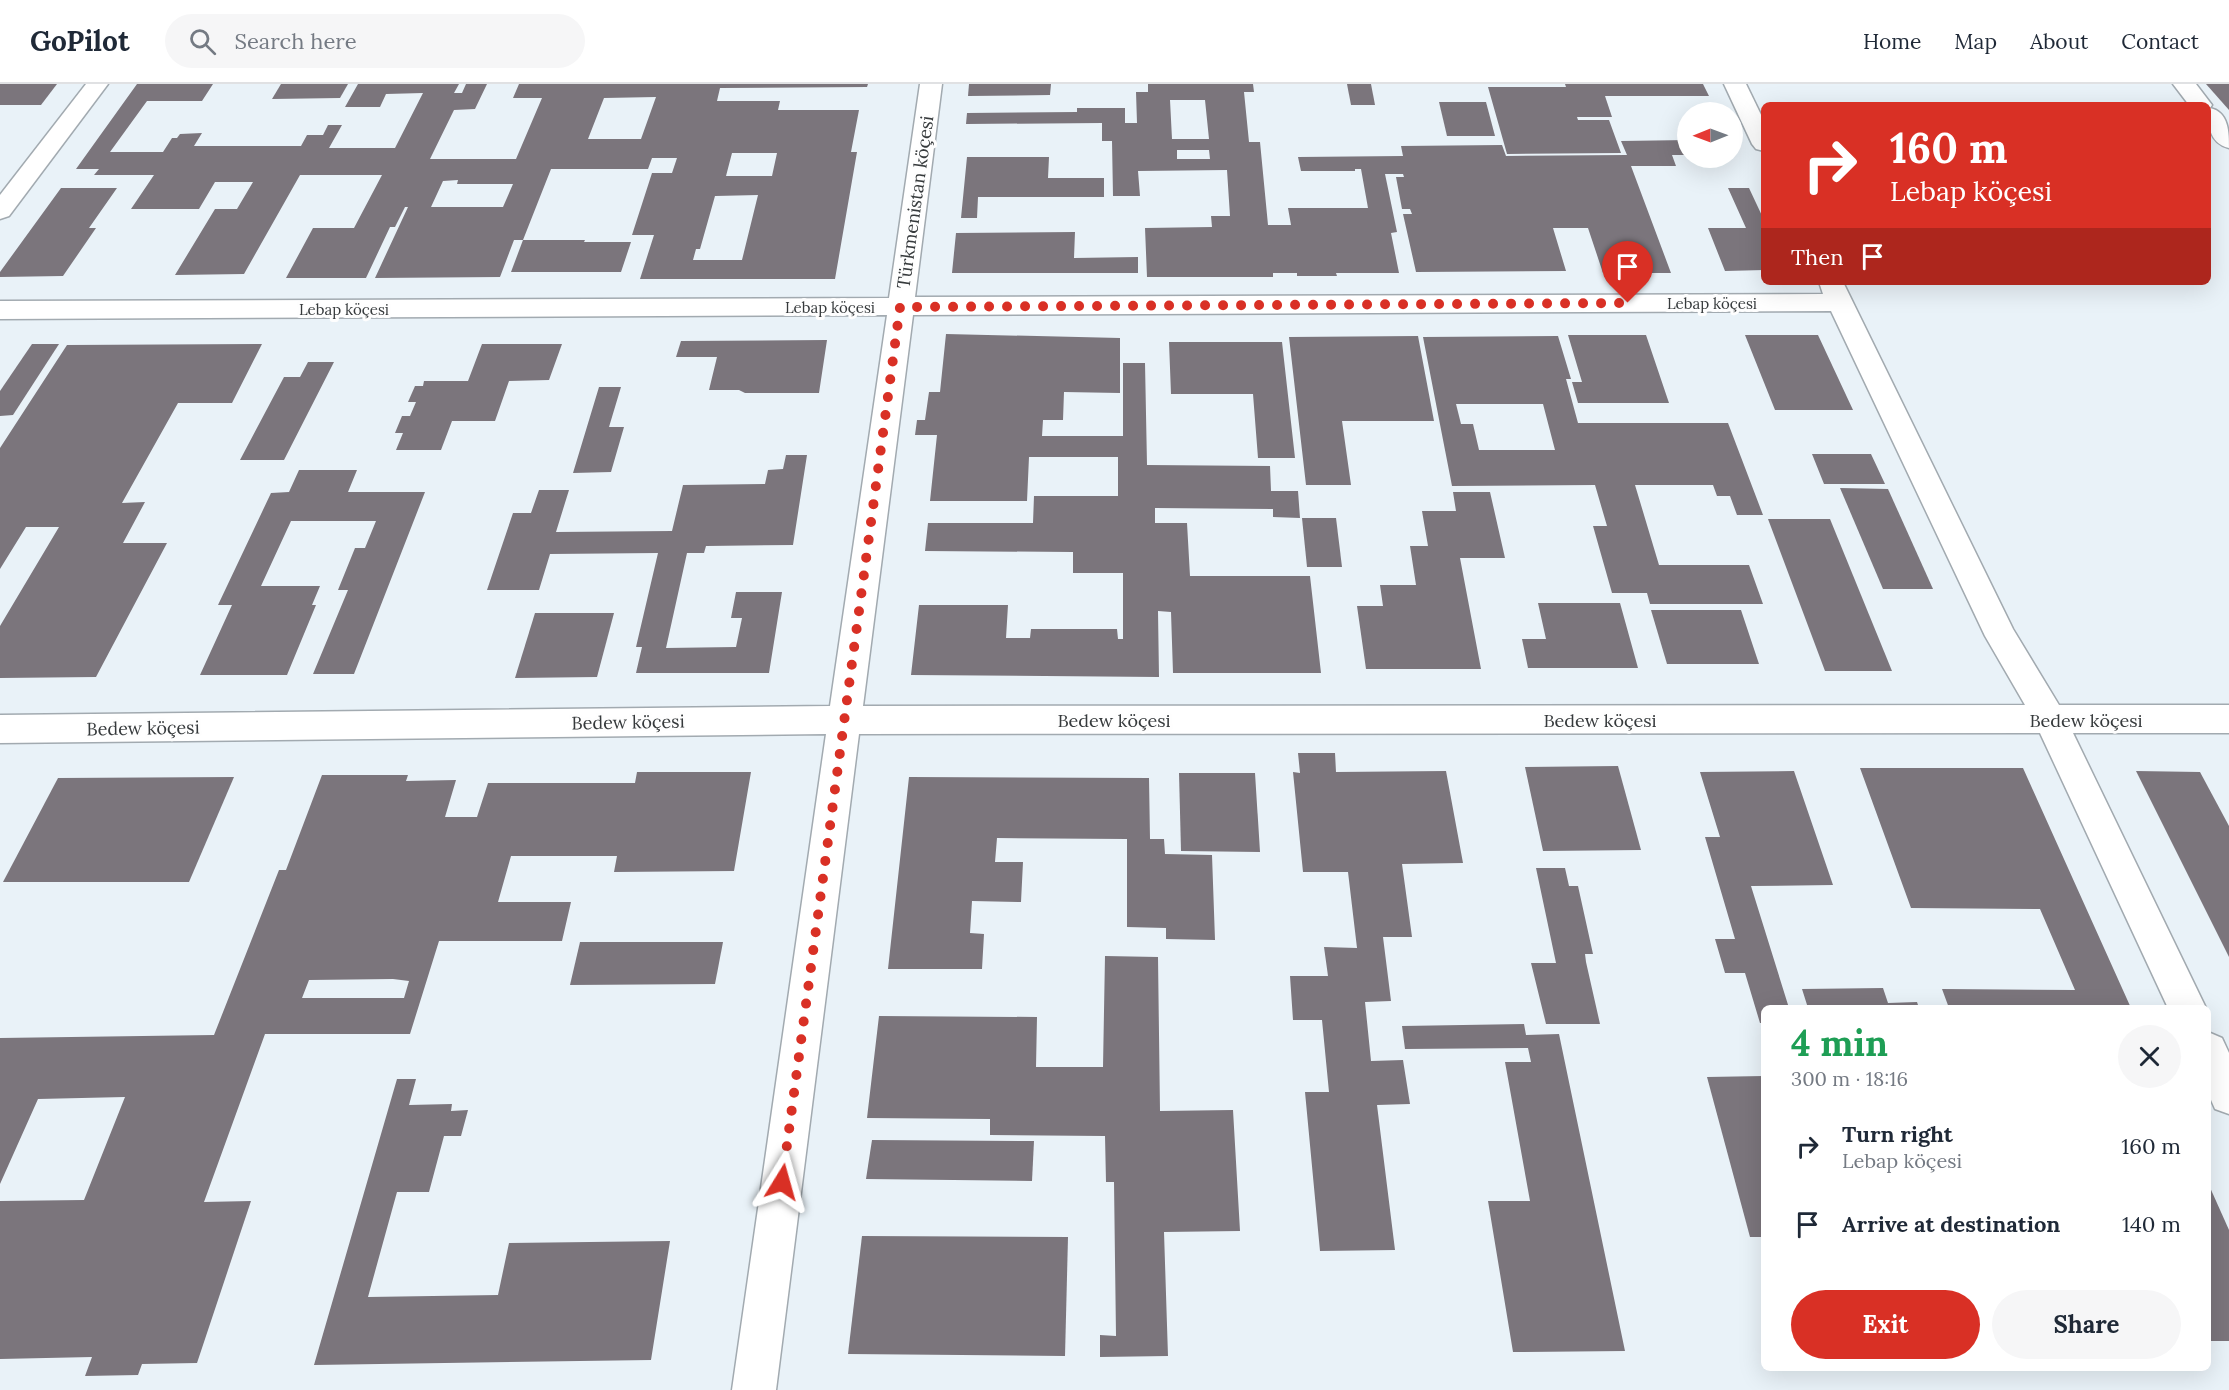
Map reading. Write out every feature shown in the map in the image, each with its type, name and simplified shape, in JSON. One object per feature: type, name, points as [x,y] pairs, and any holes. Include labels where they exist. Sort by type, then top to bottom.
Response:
[{"type":"street","points":[[0,211],[98,84]]},
{"type":"street","name":"Türkmenistan köçesi","points":[[754,1390],[931,84]]},
{"type":"street","points":[[1735,84],[1761,138]]},
{"type":"street","points":[[2184,84],[2199,102]]},
{"type":"street","points":[[2211,118],[2229,141]]},
{"type":"street","points":[[1835,292],[2001,636],[2050,720],[2186,1005]]},
{"type":"street","name":"Lebap köçesi","points":[[0,310],[900,307],[1835,292]]},
{"type":"street","name":"Bedew köçesi","points":[[0,729],[844,720],[2229,718]]},
{"type":"street","points":[[2211,1057],[2229,1095]]},
{"type":"building","points":[[0,84],[57,84],[41,105],[0,105]]},
{"type":"building","points":[[137,84],[213,84],[202,101],[147,101],[110,152],[163,152],[172,138],[177,138],[180,134],[202,133],[194,146],[301,146],[307,135],[323,135],[328,125],[342,125],[329,148],[395,148],[423,93],[386,94],[380,107],[345,107],[358,84],[459,84],[454,93],[462,93],[466,84],[487,84],[475,109],[454,110],[430,159],[516,159],[542,98],[513,98],[519,84],[868,84],[867,87],[720,88],[717,101],[780,101],[778,110],[859,110],[851,152],[857,152],[835,279],[640,279],[654,235],[632,235],[652,173],[672,173],[677,158],[652,158],[648,169],[551,169],[523,240],[514,240],[500,277],[375,278],[408,207],[405,207],[395,227],[390,227],[366,278],[286,278],[313,228],[354,228],[382,175],[300,175],[244,274],[175,275],[215,209],[237,209],[253,182],[215,182],[199,209],[131,209],[154,175],[94,175],[99,169],[76,169]],"holes":[[[656,97],[641,139],[588,139],[604,98]],[[732,153],[777,153],[772,176],[726,176]],[[458,180],[457,184],[513,184],[503,207],[431,207],[443,181]],[[758,195],[742,260],[693,260],[696,249],[700,249],[715,196]]]},
{"type":"building","points":[[281,84],[348,84],[340,98],[272,99]]},
{"type":"building","points":[[969,84],[1051,84],[1050,95],[968,96]]},
{"type":"building","points":[[1148,84],[1253,84],[1254,92],[1244,92],[1249,142],[1260,142],[1268,225],[1291,225],[1288,208],[1368,208],[1361,169],[1301,171],[1298,157],[1403,156],[1401,146],[1502,145],[1506,156],[1627,155],[1621,141],[1677,140],[1677,155],[1672,155],[1676,166],[1631,166],[1671,273],[1603,273],[1588,228],[1553,228],[1566,271],[1416,272],[1403,214],[1412,214],[1410,209],[1402,209],[1396,177],[1404,177],[1403,174],[1385,174],[1397,232],[1391,233],[1399,273],[1336,273],[1337,276],[1297,276],[1297,273],[1273,273],[1273,277],[1147,277],[1145,228],[1212,227],[1211,216],[1230,216],[1227,170],[1138,171],[1140,196],[1113,196],[1112,141],[1102,141],[1102,123],[966,124],[967,113],[1077,112],[1077,108],[1125,108],[1125,123],[1137,123],[1136,92],[1148,92]],"holes":[[[1170,100],[1205,100],[1209,139],[1172,139]],[[1177,150],[1209,150],[1210,159],[1177,159]]]},
{"type":"building","points":[[1347,84],[1371,84],[1375,105],[1351,105]]},
{"type":"building","points":[[1565,84],[1703,84],[1709,96],[1605,96],[1612,117],[1577,117],[1578,120],[1609,120],[1621,153],[1507,154],[1488,87],[1566,87]]},
{"type":"building","points":[[2206,84],[2229,84],[2229,110]]},
{"type":"building","points":[[1439,102],[1486,102],[1495,136],[1447,136]]},
{"type":"building","points":[[967,157],[1049,157],[1048,178],[1104,178],[1104,197],[978,197],[977,218],[961,218]]},
{"type":"building","points":[[61,188],[117,188],[89,228],[96,228],[63,276],[0,277],[0,272]]},
{"type":"building","points":[[1728,188],[1749,188],[1761,214],[1761,270],[1725,271],[1708,228],[1746,228]]},
{"type":"building","points":[[1075,232],[1074,258],[1138,257],[1138,273],[952,273],[956,233]]},
{"type":"building","points":[[523,240],[631,242],[621,272],[511,272]]},
{"type":"building","points":[[946,334],[1120,338],[1120,393],[1064,392],[1063,420],[1043,420],[1042,436],[1123,436],[1123,363],[1145,363],[1147,465],[1270,466],[1271,491],[1298,491],[1300,518],[1273,517],[1273,509],[1155,508],[1155,523],[1187,523],[1190,576],[1310,576],[1321,673],[1173,673],[1171,612],[1158,611],[1159,677],[911,675],[919,605],[1008,605],[1006,638],[1030,638],[1031,629],[1117,629],[1118,639],[1123,639],[1123,573],[1073,573],[1073,552],[925,551],[928,523],[1033,523],[1034,496],[1118,496],[1118,457],[1029,457],[1027,501],[930,501],[937,435],[915,435],[917,420],[925,420],[929,392],[940,392]]},
{"type":"building","points":[[1568,335],[1646,335],[1669,403],[1578,403],[1572,382],[1582,382]]},
{"type":"building","points":[[1745,335],[1818,335],[1853,410],[1775,410]]},
{"type":"building","points":[[1418,336],[1434,421],[1342,421],[1351,485],[1306,485],[1289,337]]},
{"type":"building","points":[[1558,336],[1571,379],[1566,379],[1578,423],[1728,423],[1763,515],[1737,515],[1730,496],[1717,496],[1713,485],[1635,485],[1659,565],[1749,565],[1763,604],[1650,604],[1647,593],[1612,593],[1593,526],[1607,526],[1595,485],[1452,486],[1423,337]],"holes":[[[1456,404],[1543,404],[1555,450],[1479,450],[1473,424],[1461,424]]]},
{"type":"building","points":[[827,340],[819,393],[745,393],[739,390],[709,390],[717,357],[676,357],[681,341]]},
{"type":"building","points":[[1169,342],[1282,342],[1295,458],[1258,458],[1253,394],[1171,394]]},
{"type":"building","points":[[32,344],[59,344],[13,415],[0,416],[0,391]]},
{"type":"building","points":[[262,344],[232,403],[178,403],[122,503],[145,502],[123,543],[167,543],[96,677],[0,678],[0,626],[59,527],[26,527],[0,569],[0,448],[67,345]]},
{"type":"building","points":[[482,344],[562,344],[549,380],[509,381],[495,421],[452,421],[441,450],[396,450],[403,433],[395,433],[402,416],[410,416],[416,402],[408,402],[415,386],[423,386],[424,381],[468,381]]},
{"type":"building","points":[[308,362],[334,362],[284,460],[240,460],[284,377],[300,377]]},
{"type":"building","points":[[599,387],[621,387],[609,427],[624,427],[611,472],[573,473]]},
{"type":"building","points":[[1812,454],[1871,454],[1885,484],[1824,484]]},
{"type":"building","points":[[786,455],[807,455],[793,545],[706,546],[704,553],[687,553],[666,648],[736,647],[742,618],[731,618],[736,592],[782,592],[769,673],[636,673],[642,647],[636,647],[658,553],[550,554],[539,590],[487,590],[513,513],[531,513],[539,490],[569,490],[556,532],[672,531],[683,485],[765,484],[768,470],[783,469]]},
{"type":"building","points":[[299,470],[357,470],[348,492],[425,492],[354,674],[313,674],[348,590],[338,590],[355,548],[365,548],[376,521],[291,521],[261,586],[320,586],[312,605],[316,605],[287,675],[200,675],[232,605],[218,605],[271,493],[289,492]]},
{"type":"building","points":[[1840,488],[1888,489],[1933,589],[1883,589]]},
{"type":"building","points":[[1453,492],[1490,492],[1505,558],[1460,558],[1481,669],[1366,669],[1357,606],[1383,606],[1380,585],[1416,585],[1410,546],[1428,546],[1422,511],[1456,511]]},
{"type":"building","points":[[1302,518],[1336,518],[1342,567],[1307,567]]},
{"type":"building","points":[[1768,519],[1830,519],[1892,671],[1825,671]]},
{"type":"building","points":[[1538,603],[1620,603],[1638,668],[1528,668],[1522,639],[1546,639]]},
{"type":"building","points":[[1651,610],[1741,610],[1759,664],[1667,664]]},
{"type":"building","points":[[535,613],[614,613],[597,677],[515,678]]},
{"type":"building","points":[[1298,753],[1335,753],[1336,772],[1446,771],[1463,863],[1402,864],[1412,937],[1383,937],[1391,1001],[1365,1002],[1371,1061],[1403,1060],[1410,1104],[1377,1105],[1395,1250],[1320,1251],[1305,1092],[1329,1092],[1322,1020],[1293,1020],[1290,976],[1328,976],[1324,947],[1357,948],[1348,872],[1303,872],[1293,772],[1300,773]]},
{"type":"building","points":[[1618,766],[1641,850],[1543,851],[1525,767]]},
{"type":"building","points":[[1860,768],[2023,768],[2130,1005],[1948,1005],[1942,989],[2075,990],[2040,909],[1911,908]]},
{"type":"building","points":[[1794,771],[1833,885],[1751,886],[1788,1005],[1761,1005],[1761,1023],[1745,973],[1725,973],[1715,939],[1735,939],[1705,837],[1720,837],[1700,772]]},
{"type":"building","points":[[2136,771],[2200,772],[2229,826],[2229,957]]},
{"type":"building","points":[[637,772],[751,772],[734,871],[614,872],[617,856],[511,856],[498,902],[571,902],[562,941],[439,941],[410,1034],[265,1034],[204,1202],[251,1201],[197,1363],[142,1364],[138,1375],[85,1376],[92,1357],[0,1359],[0,1201],[84,1200],[125,1097],[38,1099],[0,1184],[0,1038],[214,1035],[279,870],[286,870],[322,775],[408,775],[406,781],[456,780],[445,817],[477,817],[488,783],[635,783]],"holes":[[[393,979],[409,981],[404,998],[302,998],[309,980]]]},
{"type":"building","points":[[1179,773],[1255,773],[1260,852],[1181,851]]},
{"type":"building","points":[[234,777],[189,882],[3,882],[58,778]]},
{"type":"building","points":[[909,777],[1149,778],[1150,839],[1164,839],[1165,854],[1212,855],[1215,940],[1166,939],[1166,928],[1127,927],[1127,839],[997,838],[995,862],[1023,862],[1021,902],[972,901],[970,933],[984,934],[982,969],[888,969]]},
{"type":"building","points":[[1536,868],[1565,868],[1569,886],[1578,886],[1593,954],[1585,954],[1600,1024],[1546,1024],[1531,963],[1556,963]]},
{"type":"building","points":[[580,942],[723,942],[715,984],[570,985]]},
{"type":"building","points":[[1105,956],[1158,957],[1160,1111],[1233,1110],[1240,1231],[1164,1232],[1168,1356],[1100,1357],[1100,1335],[1116,1336],[1114,1182],[1106,1182],[1105,1136],[990,1135],[990,1119],[867,1118],[879,1016],[1037,1017],[1036,1067],[1103,1067]]},
{"type":"building","points":[[1883,988],[1888,1003],[1917,1002],[1918,1005],[1807,1005],[1802,989]]},
{"type":"building","points":[[1524,1024],[1526,1035],[1559,1034],[1625,1351],[1513,1352],[1488,1201],[1530,1201],[1505,1062],[1531,1062],[1528,1048],[1405,1049],[1402,1026]]},
{"type":"building","points":[[1761,1076],[1761,1237],[1750,1237],[1707,1077]]},
{"type":"building","points":[[397,1079],[416,1079],[409,1105],[452,1104],[451,1111],[468,1110],[461,1136],[444,1136],[429,1192],[397,1192],[368,1297],[498,1295],[509,1243],[670,1241],[651,1360],[314,1365]]},
{"type":"building","points":[[872,1140],[1034,1141],[1032,1181],[866,1179]]},
{"type":"building","points":[[2211,1190],[2229,1230],[2229,1341],[2211,1341]]},
{"type":"building","points":[[862,1236],[1068,1237],[1065,1356],[848,1354]]},
{"type":"route","points":[[782,1182],[900,307],[1628,303]]}]
